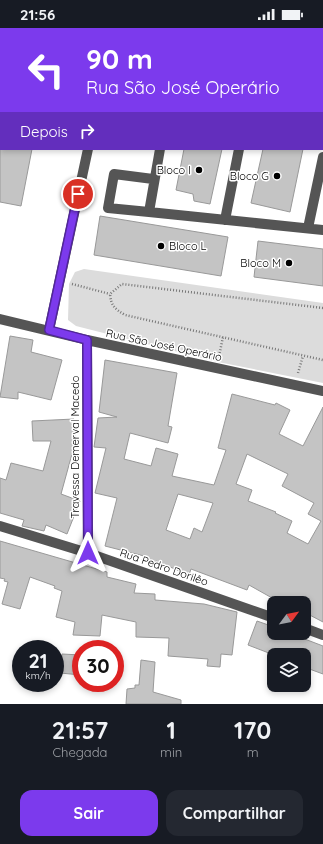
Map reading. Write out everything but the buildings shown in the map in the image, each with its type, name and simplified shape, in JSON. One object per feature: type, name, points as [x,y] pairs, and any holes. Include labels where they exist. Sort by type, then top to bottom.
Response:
[{"type":"street","points":[[49,330],[88,150]]},
{"type":"street","points":[[149,212],[160,150]]},
{"type":"street","points":[[225,220],[239,150]]},
{"type":"street","points":[[308,228],[323,157]]},
{"type":"street","points":[[154,179],[114,174],[108,208],[323,230]]},
{"type":"street","name":"Rua São José Operário","points":[[0,319],[87,340],[323,391]]},
{"type":"street","name":"Travessa Demerval Macedo","points":[[87,340],[88,553]]},
{"type":"street","name":"Rua Pedro Dorilêo","points":[[0,526],[88,553],[267,616]]},
{"type":"street","points":[[311,631],[323,635]]},
{"type":"path","points":[[69,284],[110,294]]},
{"type":"path","points":[[110,294],[122,284],[323,308]]},
{"type":"path","points":[[110,294],[111,304],[125,315],[323,360]]},
{"type":"path","points":[[218,362],[223,337]]},
{"type":"path","points":[[296,378],[303,356]]},
{"type":"shaded area","points":[[84,269],[323,303],[323,383],[218,362],[76,326],[68,320],[69,284],[75,272]]},
{"type":"place","name":"Bloco I","points":[[199,170]]},
{"type":"place","name":"Bloco G","points":[[277,176]]},
{"type":"place","name":"Bloco L","points":[[161,246]]},
{"type":"place","name":"Bloco M","points":[[289,263]]},
{"type":"route","points":[[78,194],[49,330],[87,340],[88,553]]}]
